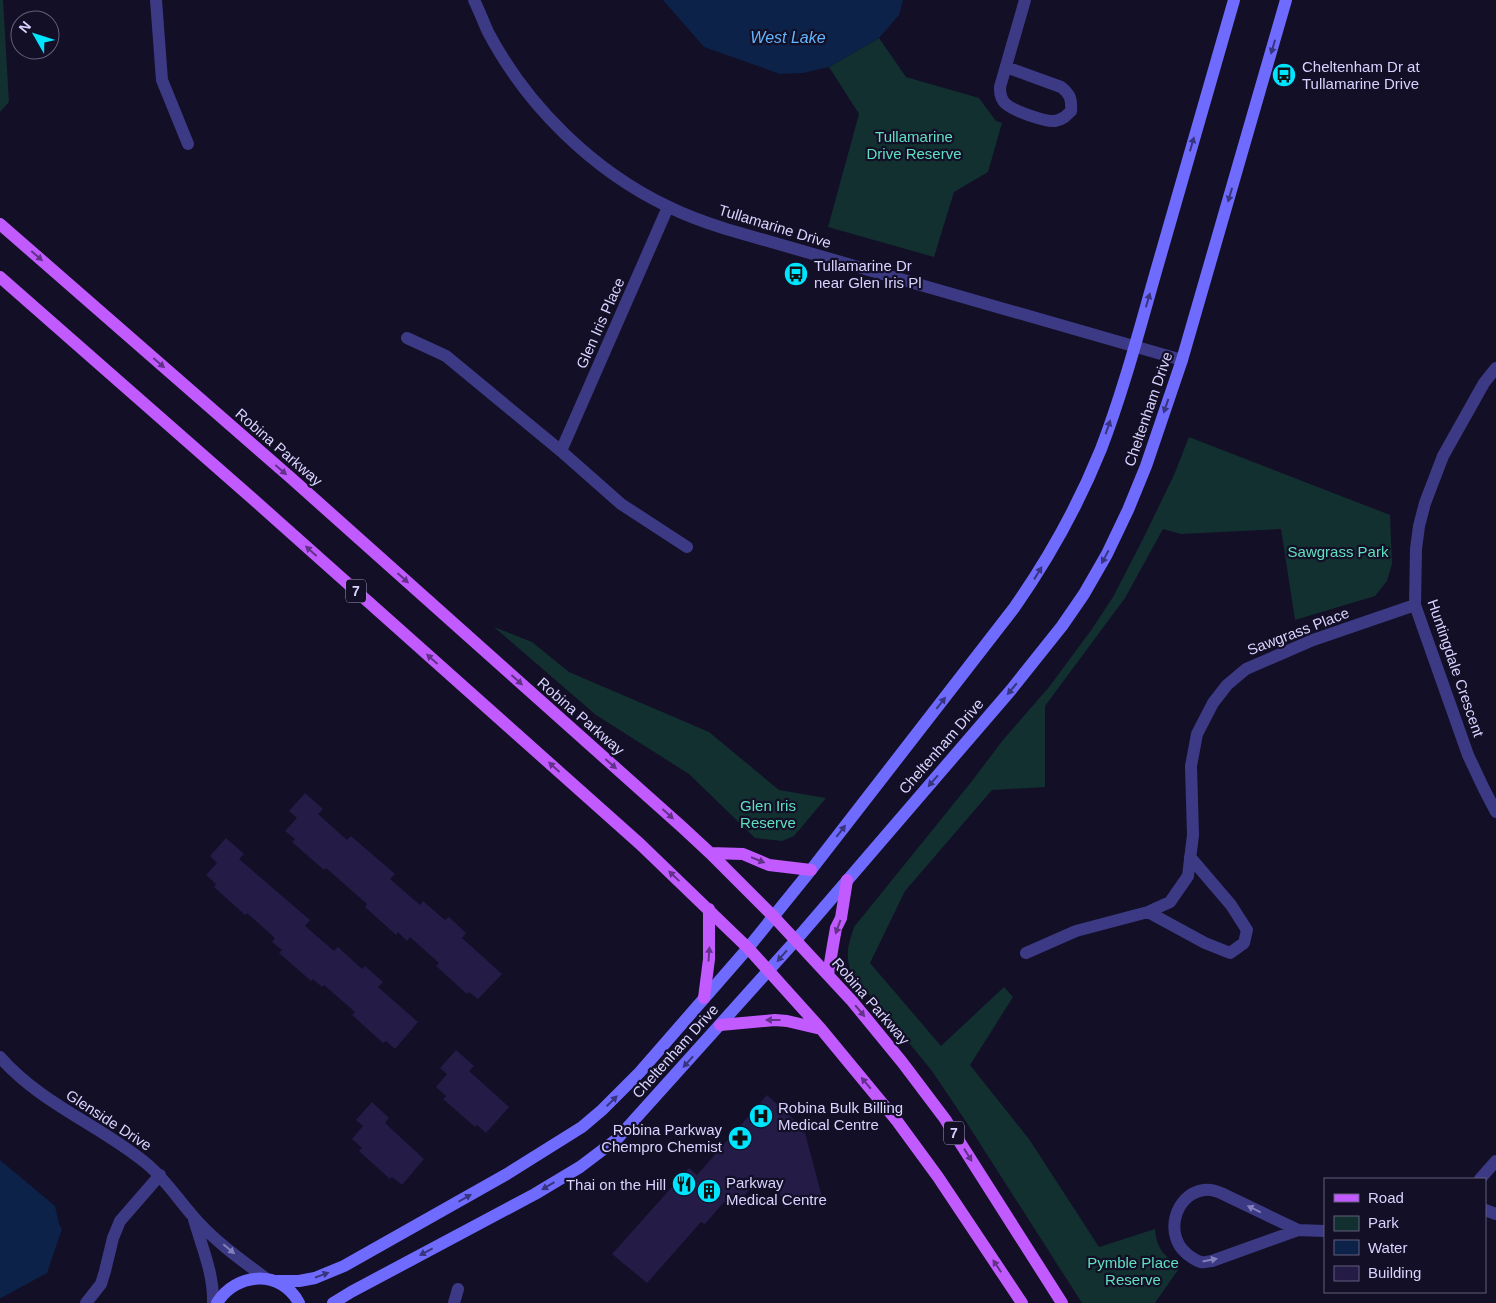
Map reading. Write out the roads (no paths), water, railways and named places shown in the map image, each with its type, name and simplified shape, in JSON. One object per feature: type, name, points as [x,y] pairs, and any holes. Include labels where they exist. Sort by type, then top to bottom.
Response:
[{"type":"main road","name":"Cheltenham Drive","points":[[215,1303],[225,1292],[240,1282],[254,1278],[307,1280],[344,1266],[506,1174],[582,1127],[640,1072],[748,948],[974,662],[1036,577],[1081,495],[1098,456],[1134,347],[1234,0]]},
{"type":"main road","name":"Cheltenham Drive","points":[[333,1303],[350,1292],[535,1194],[580,1167],[617,1139],[796,940],[1011,690],[1052,639],[1084,594],[1107,554],[1146,466],[1182,360],[1286,0]]},
{"type":"main road","name":"Robina Parkway","points":[[0,224],[291,478],[710,853],[773,916],[828,975],[902,1062],[945,1120],[1062,1303]]},
{"type":"main road","name":"7","points":[[0,277],[618,824],[710,909],[821,1029],[916,1147],[1022,1303]]},
{"type":"main road","points":[[710,853],[743,854],[769,865],[811,870]]},
{"type":"main road","points":[[828,975],[832,945],[836,928],[841,918],[847,880]]},
{"type":"main road","points":[[704,998],[709,959],[710,909]]},
{"type":"main road","points":[[720,1025],[775,1020],[821,1029]]},
{"type":"main road","points":[[271,1280],[287,1289],[298,1303]]},
{"type":"street","points":[[156,0],[162,80],[188,144]]},
{"type":"street","name":"Tullamarine Drive","points":[[474,0],[488,32],[536,104],[582,151],[636,189],[668,207],[735,232],[1182,360]]},
{"type":"street","points":[[1006,67],[1061,87],[1072,100],[1071,111],[1063,118],[1053,121],[1044,120],[1008,106],[1000,95],[1000,87],[1026,0]]},
{"type":"street","name":"Glen Iris Place","points":[[561,451],[668,207]]},
{"type":"street","points":[[407,338],[446,356],[561,451],[621,504],[687,547]]},
{"type":"street","name":"Huntingdale Crescent","points":[[1496,368],[1484,383],[1443,456],[1424,502],[1416,549],[1415,605],[1468,755],[1496,812]]},
{"type":"street","name":"Sawgrass Place","points":[[1026,954],[1076,931],[1148,912],[1170,902],[1188,876],[1193,835],[1191,766],[1198,734],[1212,703],[1227,684],[1246,669],[1314,640],[1415,605]]},
{"type":"street","points":[[1148,912],[1205,943],[1230,953],[1244,943],[1247,930],[1232,905],[1190,857]]},
{"type":"street","name":"Glenside Drive","points":[[0,1057],[30,1086],[48,1100],[116,1140],[160,1175],[193,1216],[227,1248],[271,1280]]},
{"type":"street","points":[[1481,1178],[1496,1161]]},
{"type":"street","points":[[86,1303],[101,1284],[112,1238],[120,1221],[160,1175]]},
{"type":"street","points":[[1298,1230],[1214,1190],[1203,1190],[1192,1194],[1183,1201],[1173,1226],[1176,1239],[1182,1250],[1193,1259],[1201,1262],[1212,1261],[1298,1230],[1324,1231]]},
{"type":"street","name":"Glenside Drive","points":[[193,1216],[201,1246],[208,1262],[215,1303]]},
{"type":"street","points":[[454,1303],[458,1290]]},
{"type":"water","name":"West Lake","points":[[663,0],[903,0],[899,15],[879,38],[829,67],[803,73],[780,74],[704,47]]},
{"type":"water","points":[[0,1160],[55,1206],[62,1229],[47,1273],[1,1298],[0,1298]]},
{"type":"place","name":"Cheltenham Dr at Tullamarine Drive","points":[[1284,75]]},
{"type":"place","name":"Tullamarine Dr near Glen Iris Pl","points":[[796,274]]},
{"type":"place","name":"Robina Bulk Billing Medical Centre","points":[[761,1116]]},
{"type":"place","name":"Robina Parkway Chempro Chemist","points":[[740,1138]]},
{"type":"place","name":"Thai on the Hill","points":[[684,1184]]},
{"type":"place","name":"Parkway Medical Centre","points":[[709,1191]]},
{"type":"park label","name":"Tullamarine Drive Reserve","points":[[914,144]]},
{"type":"park label","name":"Sawgrass Park","points":[[1338,551]]},
{"type":"park label","name":"Glen Iris Reserve","points":[[768,814]]},
{"type":"park label","name":"Pymble Place Reserve","points":[[1133,1270]]}]
